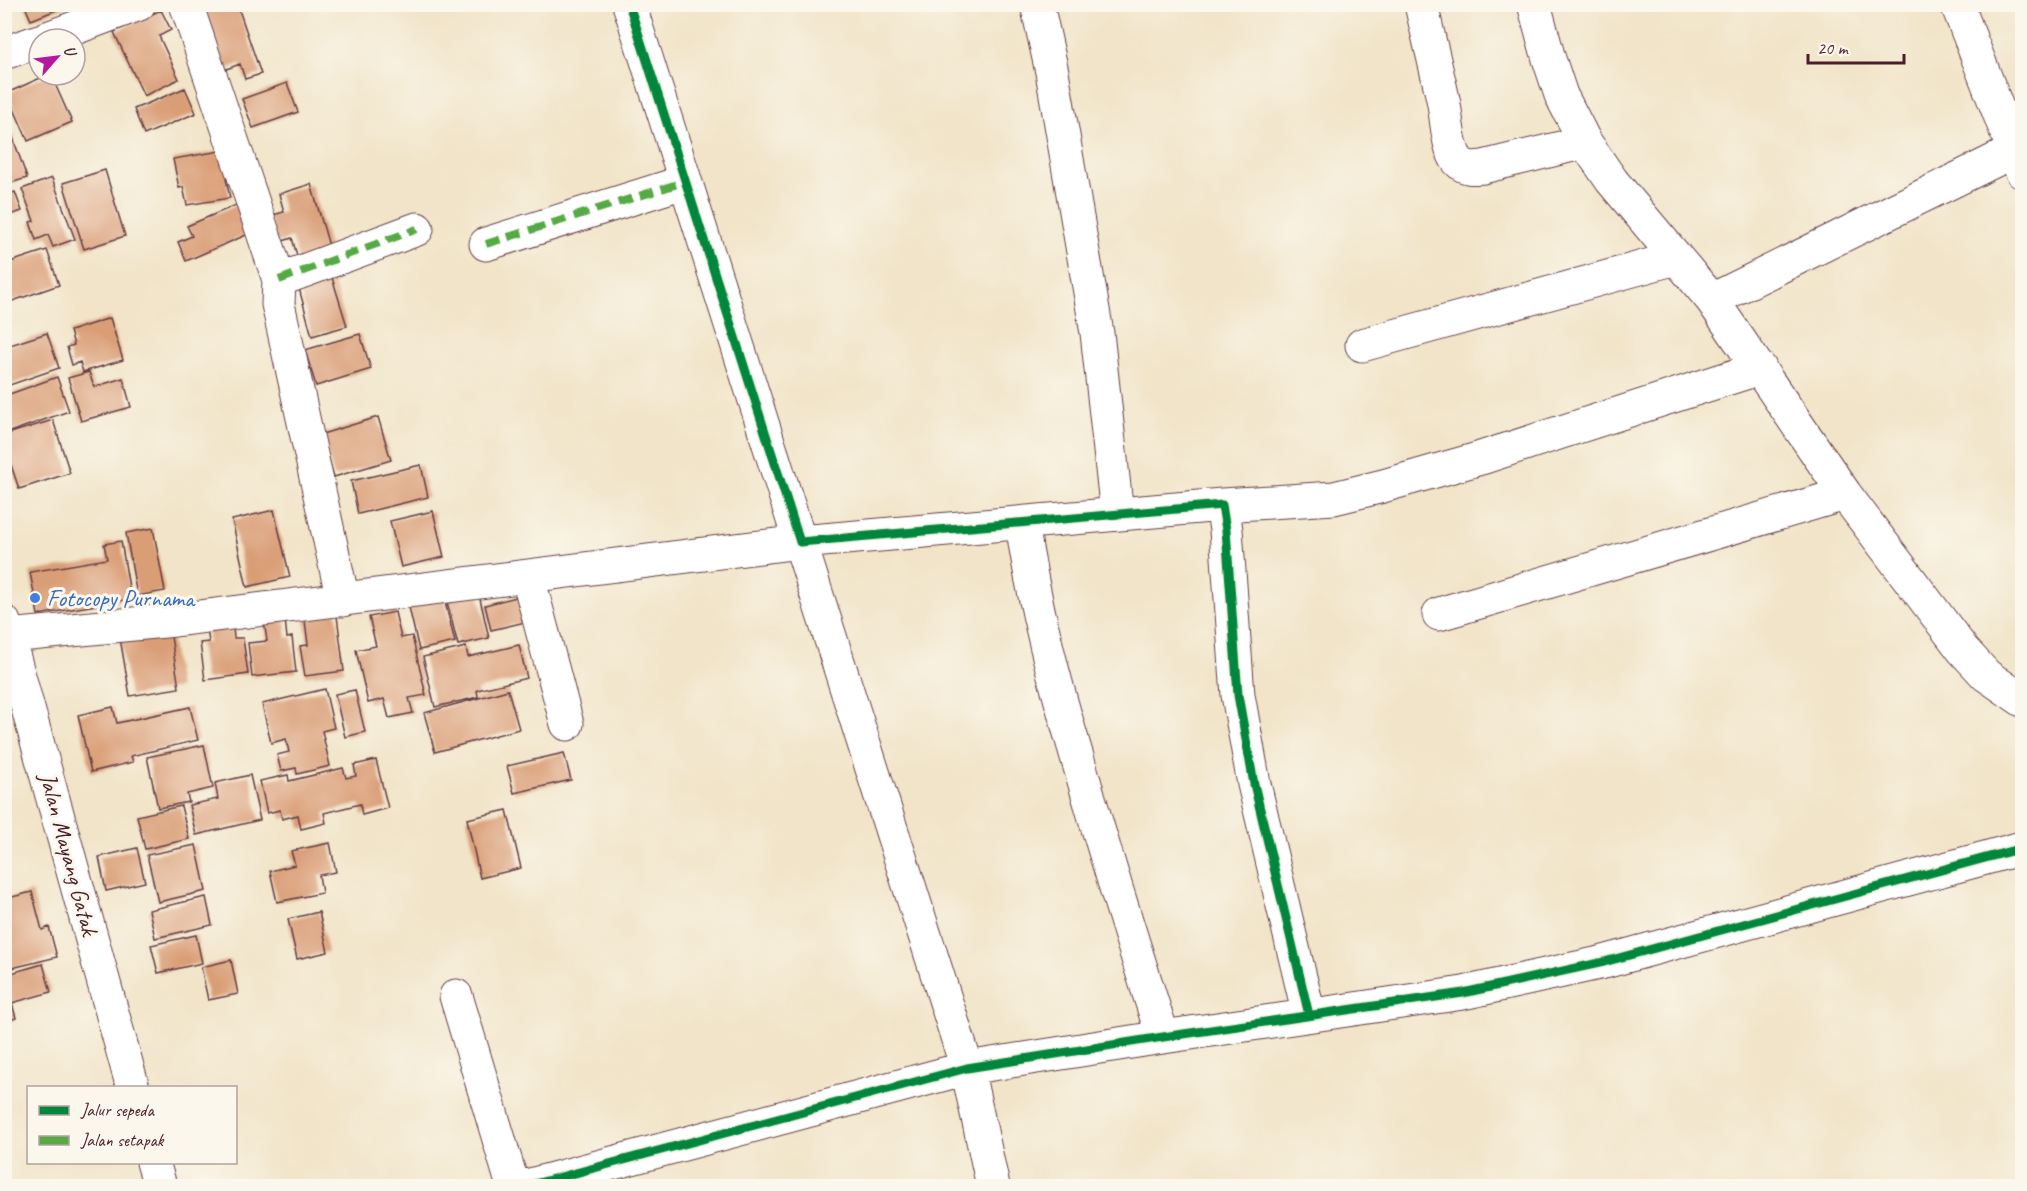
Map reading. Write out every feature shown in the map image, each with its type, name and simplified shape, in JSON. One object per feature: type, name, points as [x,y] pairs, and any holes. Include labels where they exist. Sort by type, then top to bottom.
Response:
[{"type":"street","points":[[77,27],[139,4]]},
{"type":"street","points":[[186,4],[279,280],[278,304],[343,600]]},
{"type":"street","points":[[629,4],[967,1068],[993,1186]]},
{"type":"street","points":[[1037,4],[1052,72],[1097,333],[1118,514]]},
{"type":"street","points":[[1421,4],[1456,159],[1469,168],[1484,167],[1585,142]]},
{"type":"street","points":[[1534,4],[1558,86],[1585,142],[1612,181],[1712,300],[1845,494],[1963,650],[1986,675],[2022,700]]},
{"type":"street","points":[[1712,300],[2020,156],[1957,4]]},
{"type":"street","points":[[4,53],[27,45]]},
{"type":"street","points":[[486,244],[684,182]]},
{"type":"street","points":[[279,280],[417,229]]},
{"type":"street","points":[[1362,345],[1676,258]]},
{"type":"street","points":[[7,629],[176,620],[800,542],[1334,498],[1482,458],[1760,368]]},
{"type":"street","points":[[1439,614],[1845,494]]},
{"type":"street","points":[[1222,506],[1226,530],[1238,695],[1254,784],[1309,1015]]},
{"type":"street","points":[[1022,523],[1029,576],[1064,713],[1111,875],[1163,1037]]},
{"type":"street","points":[[528,577],[567,724]]},
{"type":"street","name":"Jalan Mayang Gatak","points":[[7,629],[132,1086]]},
{"type":"street","points":[[527,1186],[967,1068],[1478,990],[1604,962],[2022,848]]},
{"type":"street","points":[[456,996],[513,1186]]},
{"type":"street","points":[[154,1164],[160,1186]]},
{"type":"building","points":[[4,4],[20,4],[20,5],[4,11]]},
{"type":"building","points":[[24,4],[69,4],[69,5],[31,20]]},
{"type":"building","points":[[198,4],[237,4],[261,74],[245,79],[240,64],[221,71]]},
{"type":"building","points":[[161,10],[171,30],[159,36],[179,79],[144,96],[114,32]]},
{"type":"building","points":[[287,83],[298,112],[253,128],[242,99]]},
{"type":"building","points":[[27,84],[27,87],[56,87],[72,122],[28,141],[7,93]]},
{"type":"building","points":[[185,88],[196,113],[144,135],[134,109]]},
{"type":"building","points":[[11,132],[27,178],[4,185],[4,134]]},
{"type":"building","points":[[232,149],[237,177],[226,179],[230,198],[187,205],[183,187],[179,188],[173,159]]},
{"type":"building","points":[[105,170],[125,236],[84,249],[63,183]]},
{"type":"building","points":[[52,178],[75,239],[53,247],[48,235],[36,240],[30,222],[34,221],[22,189]]},
{"type":"building","points":[[311,184],[332,256],[300,266],[292,238],[277,243],[269,216],[284,212],[279,194]]},
{"type":"building","points":[[15,192],[22,211],[4,217],[4,196]]},
{"type":"building","points":[[241,203],[253,232],[186,261],[178,242],[192,236],[187,226]]},
{"type":"building","points":[[47,250],[59,285],[4,304],[4,264]]},
{"type":"building","points":[[330,271],[347,326],[312,336],[297,281]]},
{"type":"building","points":[[110,318],[123,360],[83,372],[80,362],[72,365],[67,347],[74,345],[70,331]]},
{"type":"building","points":[[47,333],[59,368],[4,387],[4,347]]},
{"type":"building","points":[[360,334],[371,369],[316,386],[305,350]]},
{"type":"building","points":[[89,372],[94,387],[123,378],[131,407],[81,421],[68,378]]},
{"type":"building","points":[[57,377],[69,411],[4,434],[4,396]]},
{"type":"building","points":[[378,417],[391,460],[334,477],[322,434]]},
{"type":"building","points":[[53,420],[70,473],[19,489],[4,444],[4,435]]},
{"type":"building","points":[[421,465],[428,497],[358,514],[351,481]]},
{"type":"building","points":[[274,510],[290,577],[247,587],[232,520]]},
{"type":"building","points":[[433,511],[444,557],[401,567],[390,521]]},
{"type":"building","points":[[153,528],[165,591],[137,596],[126,533]]},
{"type":"building","points":[[121,541],[131,599],[38,615],[30,572],[107,559],[104,544]]},
{"type":"building","points":[[478,590],[489,638],[458,645],[446,598]]},
{"type":"building","points":[[443,594],[455,642],[419,650],[408,603]]},
{"type":"building","points":[[528,594],[534,620],[491,630],[485,605]]},
{"type":"building","points":[[336,608],[344,671],[305,676],[300,646],[308,645],[304,612]]},
{"type":"building","points":[[395,612],[401,638],[412,636],[426,695],[409,698],[413,713],[389,718],[384,699],[368,703],[356,650],[376,646],[369,617]]},
{"type":"building","points":[[285,619],[287,638],[292,637],[296,672],[252,677],[248,643],[267,641],[264,621]]},
{"type":"building","points":[[233,627],[234,638],[243,638],[248,674],[205,680],[200,643],[209,642],[207,629]]},
{"type":"building","points":[[170,630],[179,688],[130,696],[120,638]]},
{"type":"building","points":[[519,645],[527,678],[477,690],[478,697],[435,707],[423,657],[466,647],[468,657]]},
{"type":"building","points":[[325,689],[334,728],[322,731],[330,766],[297,774],[296,768],[281,771],[277,755],[289,752],[286,739],[271,743],[262,704]]},
{"type":"building","points":[[355,690],[365,732],[345,737],[335,694]]},
{"type":"building","points":[[508,690],[519,729],[435,752],[424,713]]},
{"type":"building","points":[[113,707],[117,723],[190,707],[198,740],[131,756],[133,762],[91,772],[78,715]]},
{"type":"building","points":[[204,745],[213,788],[187,794],[189,802],[158,808],[147,757]]},
{"type":"building","points":[[564,753],[571,780],[514,793],[507,766]]},
{"type":"building","points":[[376,760],[388,808],[362,815],[360,804],[324,813],[326,823],[301,829],[298,815],[282,819],[280,810],[267,813],[260,781],[288,775],[289,781],[343,768],[346,778],[356,776],[354,765]]},
{"type":"building","points":[[250,775],[260,820],[196,835],[189,805],[218,799],[215,783]]},
{"type":"building","points":[[181,806],[189,839],[145,849],[137,816]]},
{"type":"building","points":[[507,810],[521,868],[480,878],[467,819]]},
{"type":"building","points":[[330,843],[336,872],[319,875],[322,893],[277,902],[270,871],[295,865],[291,851]]},
{"type":"building","points":[[196,845],[206,891],[158,902],[147,855]]},
{"type":"building","points":[[137,848],[145,882],[106,891],[99,857]]},
{"type":"building","points":[[32,892],[42,930],[49,927],[57,957],[4,970],[4,899]]},
{"type":"building","points":[[206,897],[212,925],[155,938],[149,910]]},
{"type":"building","points":[[319,912],[328,952],[297,959],[288,919]]},
{"type":"building","points":[[196,935],[202,963],[158,973],[151,945]]},
{"type":"building","points":[[231,960],[238,994],[208,1000],[201,967]]},
{"type":"building","points":[[43,964],[51,992],[12,1003],[16,1018],[4,1022],[4,975]]},
{"type":"marked path","points":[[486,244],[684,182]]},
{"type":"marked path","points":[[279,280],[417,229]]},
{"type":"cycle path","points":[[629,4],[800,542],[1222,505],[1226,530],[1238,695],[1254,784],[1309,1015]]},
{"type":"cycle path","points":[[527,1186],[967,1068],[1463,993],[1604,962],[2022,848]]},
{"type":"place","name":"Fotocopy Purnama","points":[[35,598]]}]
